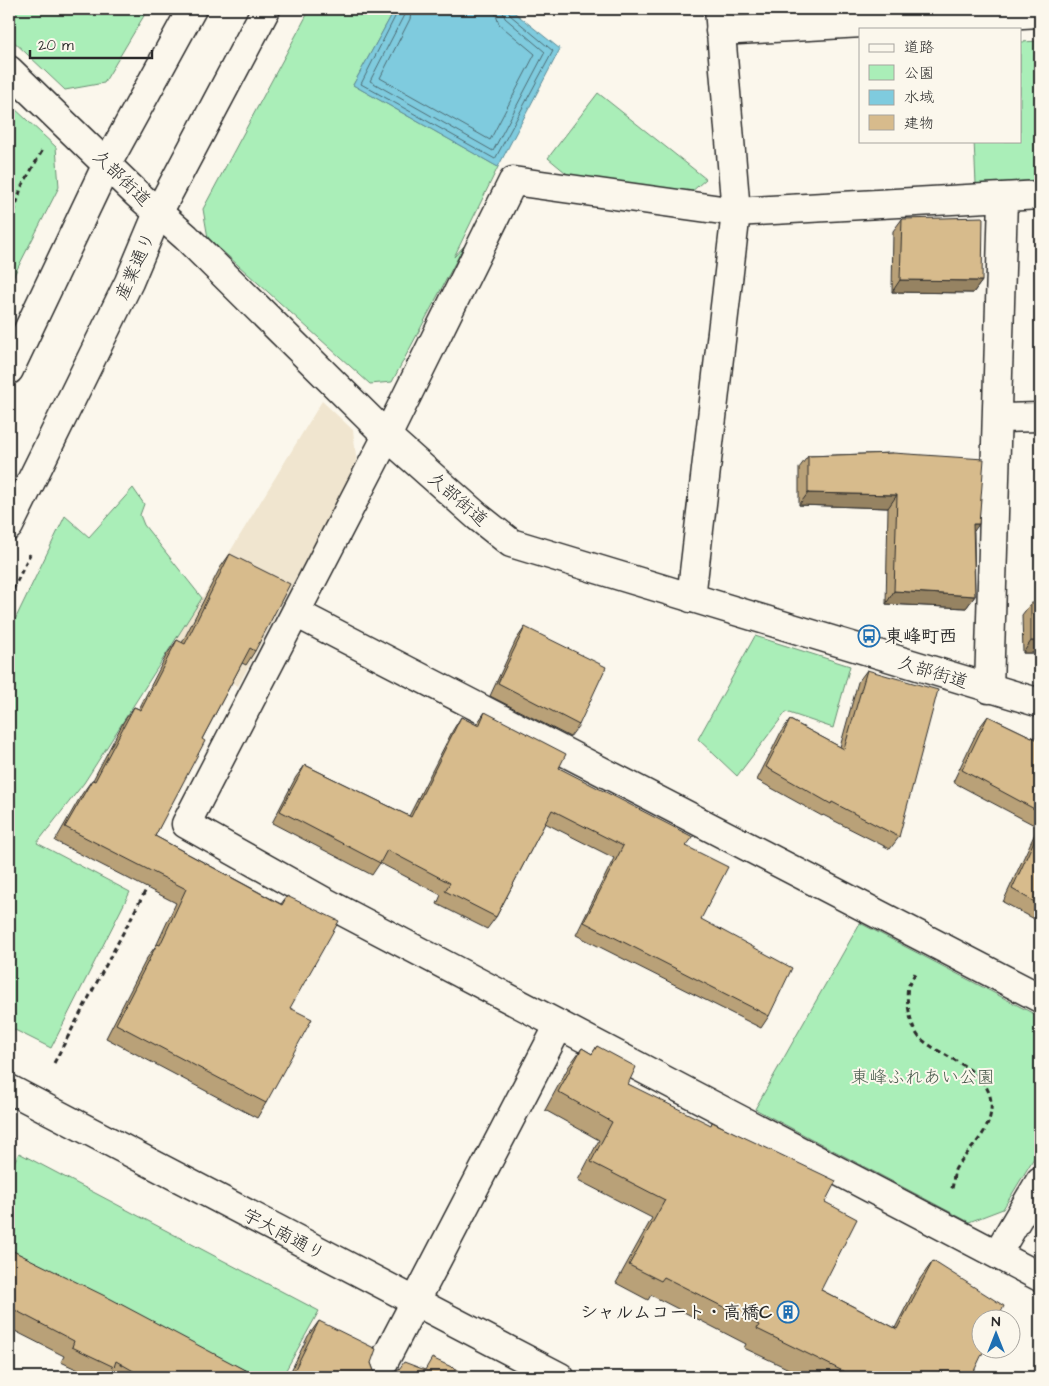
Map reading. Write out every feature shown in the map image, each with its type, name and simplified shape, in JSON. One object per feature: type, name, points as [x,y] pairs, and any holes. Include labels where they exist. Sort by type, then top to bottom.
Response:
[{"type":"street","points":[[9,370],[107,164],[192,9]]},
{"type":"street","name":"産業通り","points":[[9,526],[129,282],[158,213],[266,9]]},
{"type":"street","points":[[691,598],[736,212],[719,20],[1040,12]]},
{"type":"street","name":"久部街道","points":[[9,70],[186,238],[387,436],[477,516],[511,543],[1040,703]]},
{"type":"street","points":[[1040,195],[736,212],[513,181],[387,436],[186,824],[325,902],[1040,1277]]},
{"type":"street","points":[[989,689],[1003,198]]},
{"type":"street","points":[[998,418],[1040,417]]},
{"type":"street","points":[[296,613],[1040,998]]},
{"type":"street","points":[[376,1377],[559,1025]]},
{"type":"street","name":"宇大南通り","points":[[9,1090],[560,1377]]},
{"type":"street","points":[[997,1254],[1040,1181]]},
{"type":"path","points":[[9,230],[20,188],[60,120]]},
{"type":"path","points":[[54,1063],[151,881]]},
{"type":"path","points":[[931,942],[908,988],[908,1012],[918,1037],[966,1067],[984,1082],[992,1107],[990,1123],[977,1144],[955,1170],[954,1186],[949,1194]]},
{"type":"path","points":[[9,1147],[14,1138]]},
{"type":"shaded area","points":[[322,401],[353,430],[357,464],[238,686],[170,650]]},
{"type":"green space","points":[[9,9],[84,9],[92,16],[97,9],[148,9],[104,83],[65,90],[9,37]]},
{"type":"green space","points":[[310,9],[395,9],[353,85],[498,167],[454,257],[464,246],[392,382],[370,384],[208,238],[203,209]]},
{"type":"green space","points":[[1040,41],[1040,180],[976,184],[974,142],[1022,142],[1022,42]]},
{"type":"green space","points":[[598,93],[706,179],[690,193],[577,182],[548,158]]},
{"type":"green space","points":[[13,107],[56,147],[59,187],[9,285],[9,112]]},
{"type":"green space","points":[[133,488],[144,504],[140,515],[144,525],[202,598],[84,783],[37,843],[130,892],[51,1048],[9,1027],[9,632],[65,516],[89,537]]},
{"type":"green space","points":[[755,636],[850,666],[833,728],[786,712],[737,776],[698,739]]},
{"type":"green space","name":"東峰ふれあい公園","points":[[860,923],[1040,1017],[1040,1148],[1003,1209],[969,1222],[755,1109]]},
{"type":"green space","points":[[19,1153],[319,1311],[282,1377],[225,1377],[9,1264],[9,1172]]},
{"type":"water","points":[[395,9],[510,9],[560,49],[498,167],[353,85]]},
{"type":"building","points":[[983,217],[982,281],[900,280],[902,219]]},
{"type":"building","points":[[893,453],[984,459],[979,524],[973,524],[975,596],[894,591],[897,495],[808,493],[808,456]]},
{"type":"building","points":[[230,554],[290,584],[255,651],[250,648],[202,739],[205,741],[155,836],[282,905],[287,896],[339,921],[290,1008],[312,1019],[266,1103],[116,1024],[157,944],[160,945],[186,889],[65,827],[92,780],[95,781],[134,707],[141,710],[177,640],[185,644]]},
{"type":"building","points":[[1031,603],[1040,603],[1040,641],[1031,641]]},
{"type":"building","points":[[525,627],[606,667],[579,725],[498,683]]},
{"type":"building","points":[[867,670],[938,690],[899,837],[832,802],[831,804],[766,767],[790,720],[844,749]]},
{"type":"building","points":[[485,712],[566,754],[559,768],[693,837],[686,846],[728,867],[701,919],[792,968],[769,1016],[584,922],[623,846],[552,810],[496,917],[445,891],[450,883],[387,850],[380,863],[280,811],[305,765],[411,817],[461,717],[479,726]]},
{"type":"building","points":[[988,716],[1040,741],[1040,812],[962,770]]},
{"type":"building","points":[[1040,828],[1040,905],[1012,889]]},
{"type":"building","points":[[597,1046],[636,1067],[628,1084],[711,1125],[712,1122],[836,1181],[825,1202],[857,1219],[821,1290],[897,1329],[933,1261],[1004,1306],[1003,1308],[972,1308],[972,1358],[980,1358],[974,1371],[987,1377],[855,1377],[757,1329],[759,1325],[664,1277],[661,1281],[629,1265],[665,1200],[591,1162],[612,1122],[558,1092],[582,1048],[592,1054]]},
{"type":"building","points":[[9,1249],[111,1299],[258,1377],[144,1377],[116,1361],[114,1367],[72,1347],[74,1341],[9,1307]]},
{"type":"building","points":[[319,1321],[376,1349],[371,1363],[374,1371],[380,1376],[388,1377],[291,1377]]},
{"type":"building","points":[[432,1358],[473,1377],[388,1377],[395,1375],[404,1362],[425,1370]]},
{"type":"place","name":"東峰町西","points":[[869,636]]},
{"type":"place","name":"シャルムコート・高橋C","points":[[788,1312]]}]
